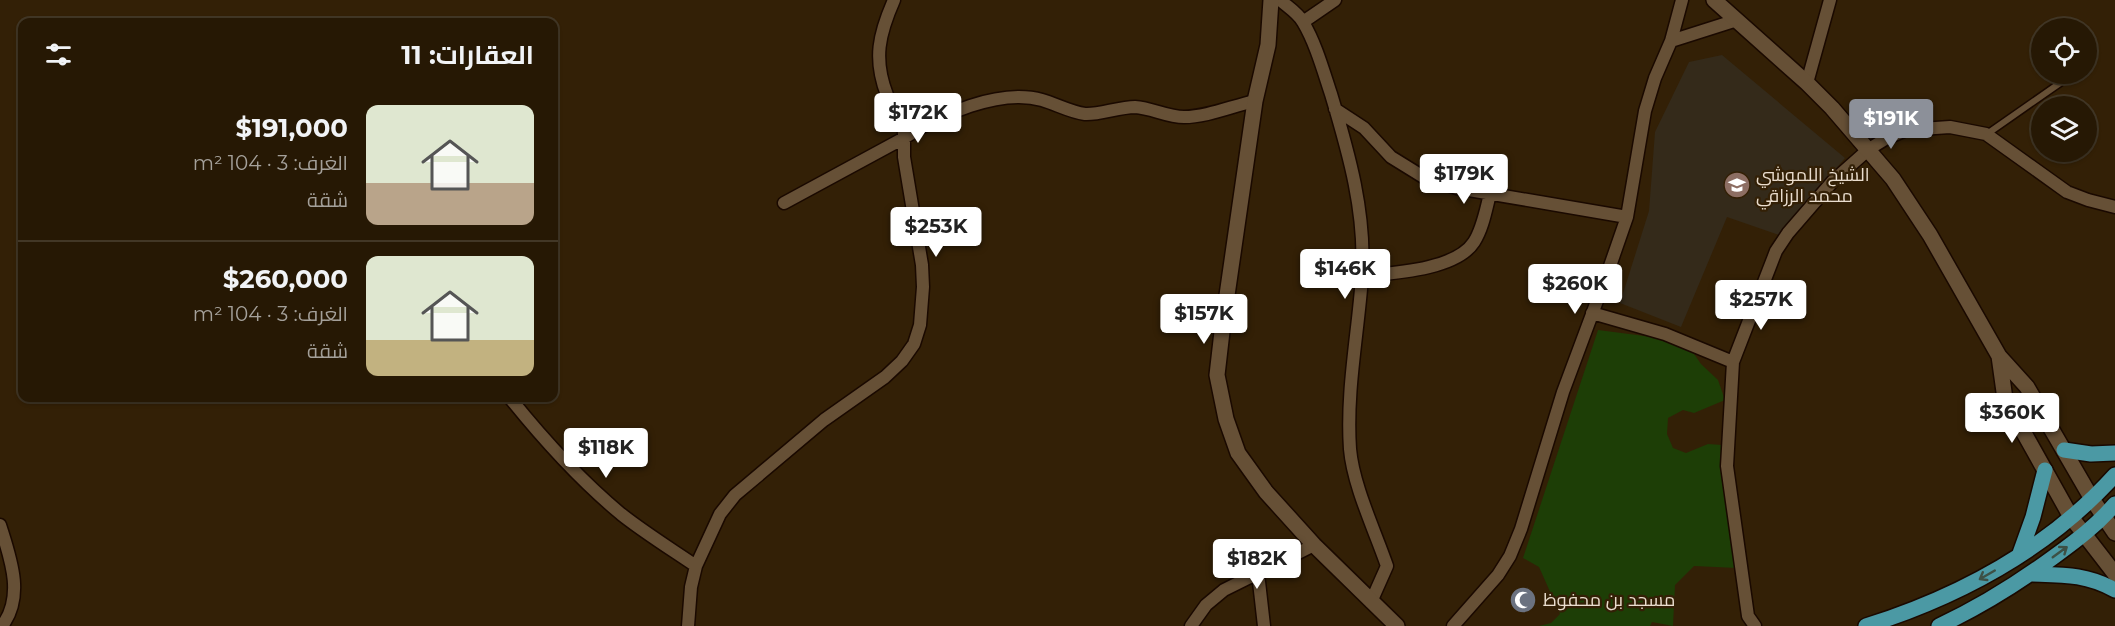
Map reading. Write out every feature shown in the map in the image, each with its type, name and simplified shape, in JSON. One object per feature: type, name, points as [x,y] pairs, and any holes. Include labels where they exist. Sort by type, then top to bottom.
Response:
[{"type":"main road","points":[[2064,450],[2091,454],[2115,453]]},
{"type":"main road","points":[[2019,556],[2033,517],[2045,470]]},
{"type":"main road","points":[[1866,626],[1946,598],[2019,556],[2072,517],[2115,475]]},
{"type":"main road","points":[[1939,626],[2007,591],[2084,535],[2115,504]]},
{"type":"main road","points":[[2031,574],[2073,575],[2100,582],[2115,590]]},
{"type":"street","points":[[688,626],[691,587],[696,566],[720,513],[735,495],[805,434],[885,377],[902,361],[914,344],[920,326],[922,276],[904,158],[904,128],[902,120],[888,97],[882,79],[878,44],[894,0]]},
{"type":"street","points":[[1272,0],[1268,45],[1255,101],[1234,239],[1217,375],[1226,419],[1238,453],[1266,492],[1314,545],[1393,624]]},
{"type":"street","points":[[1280,0],[1303,22],[1322,67],[1357,189],[1361,220],[1362,276],[1351,385],[1350,451],[1357,480],[1387,566],[1371,602]]},
{"type":"street","points":[[1303,22],[1335,0]]},
{"type":"street","points":[[1453,626],[1498,575],[1510,556],[1521,530],[1563,392],[1627,217],[1645,111],[1654,78],[1671,41],[1682,0]]},
{"type":"street","points":[[1714,0],[1807,83],[1869,149],[1893,179],[1930,235],[1999,356],[2027,387],[2092,499],[2115,533]]},
{"type":"street","points":[[1807,83],[1830,0]]},
{"type":"street","points":[[1671,41],[1737,20]]},
{"type":"street","points":[[784,202],[942,116],[990,101],[1031,98],[1082,113],[1091,114],[1137,107],[1184,117],[1255,101]]},
{"type":"street","points":[[1335,109],[1364,128],[1391,157],[1425,178],[1457,189],[1627,217]]},
{"type":"street","points":[[1749,622],[1727,466],[1733,362],[1776,250],[1811,204],[1869,149],[1887,138],[1906,130],[1950,127],[1986,134],[2067,192],[2115,207]]},
{"type":"street","points":[[1362,276],[1432,267],[1456,256],[1472,245],[1479,234],[1490,194]]},
{"type":"street","points":[[1592,313],[1665,334],[1733,362]]},
{"type":"street","points":[[1999,356],[2005,399],[2072,517],[2115,574]]},
{"type":"street","points":[[513,402],[536,430],[580,476],[620,513],[696,566]]},
{"type":"street","points":[[0,525],[15,581],[7,620],[2,626]]},
{"type":"street","points":[[1191,626],[1206,605],[1224,590],[1314,545]]},
{"type":"street","points":[[1258,573],[1264,626]]},
{"type":"lane","points":[[1986,134],[2058,84]]},
{"type":"shaded area","name":"الشيخ اللموشي محمد الرزاقي","points":[[1722,55],[1845,158],[1779,235],[1727,217],[1681,327],[1620,303],[1649,211],[1655,132],[1689,62]]},
{"type":"green space","points":[[1598,330],[1660,338],[1690,348],[1701,364],[1718,380],[1725,400],[1694,413],[1683,410],[1668,418],[1667,434],[1673,448],[1686,453],[1708,444],[1722,445],[1737,568],[1694,566],[1675,585],[1673,626],[1652,622],[1650,626],[1539,626],[1551,623],[1560,614],[1539,567],[1523,558]]},
{"type":"place","name":"الشيخ اللموشي محمد الرزاقي","points":[[1737,185]]},
{"type":"place","name":"مسجد بن محفوظ","points":[[1523,600]]}]
